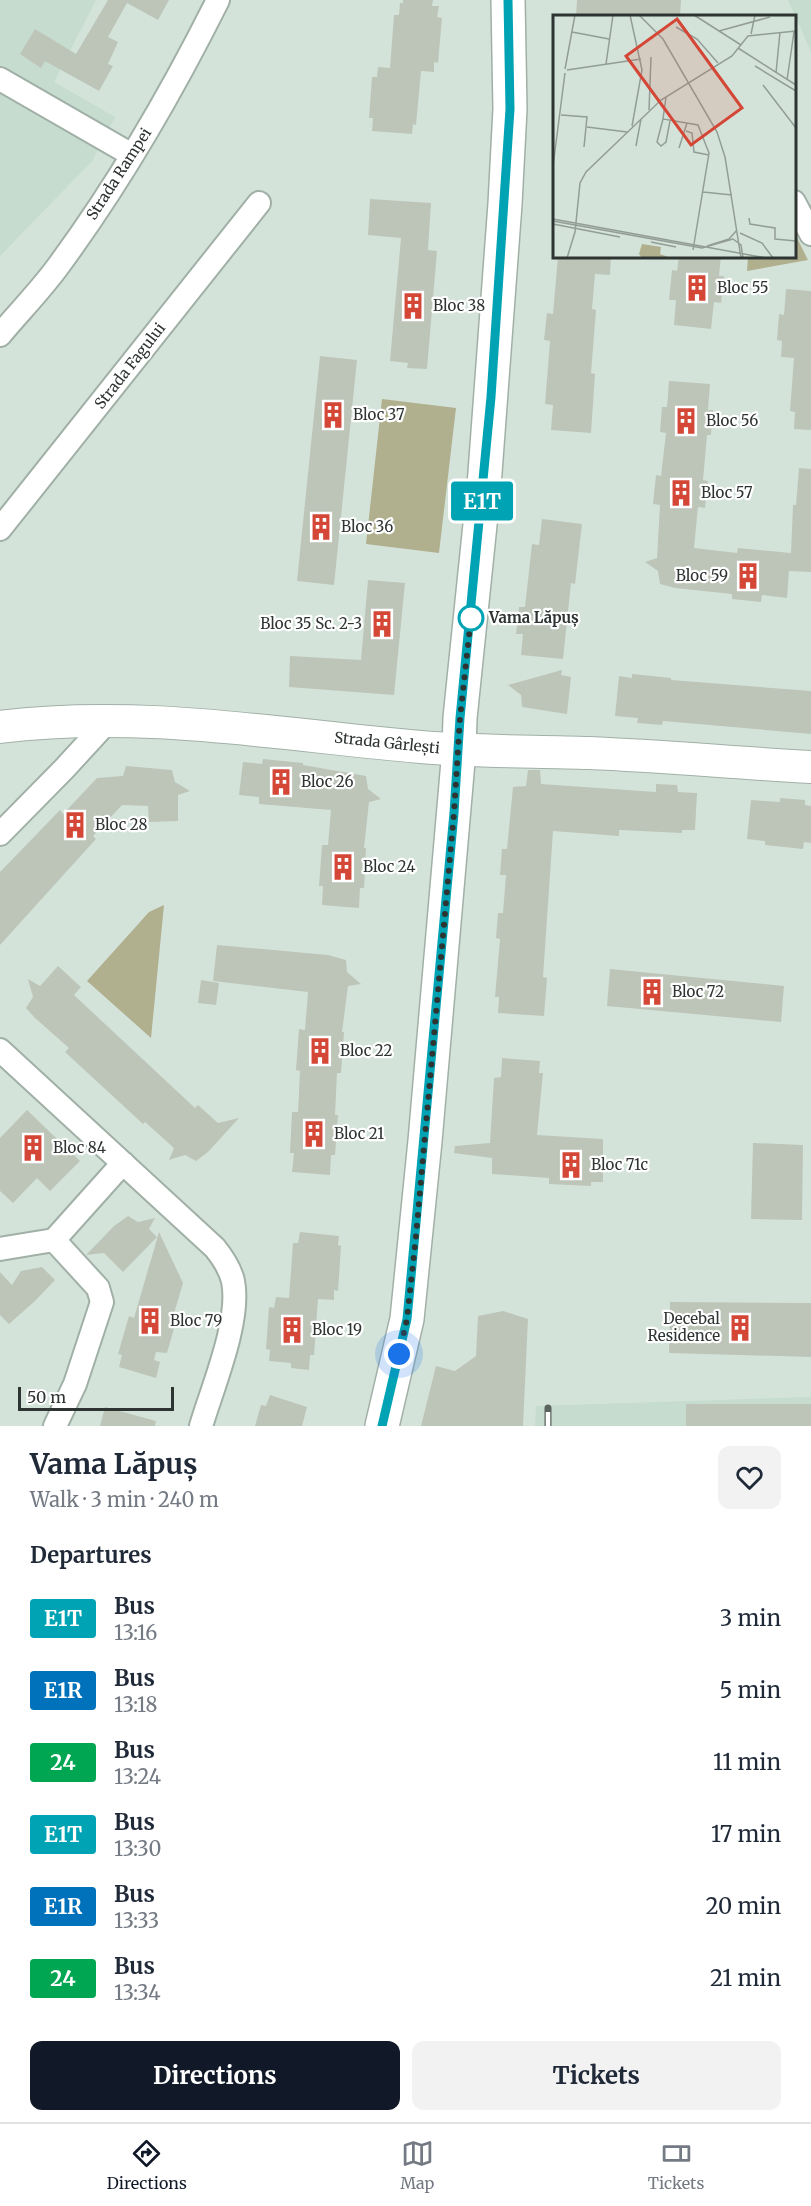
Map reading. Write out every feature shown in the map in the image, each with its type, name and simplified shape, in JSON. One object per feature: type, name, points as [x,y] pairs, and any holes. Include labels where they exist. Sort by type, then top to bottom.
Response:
[{"type":"main road","points":[[382,1426],[407,1319],[425,1142],[460,718],[484,486],[510,109],[508,0]]},
{"type":"street","name":"Strada Rampei","points":[[0,335],[58,266],[132,155],[188,61],[218,0]]},
{"type":"street","points":[[0,79],[132,155]]},
{"type":"street","name":"Strada Fagului","points":[[0,528],[259,203]]},
{"type":"street","points":[[796,204],[811,234]]},
{"type":"street","points":[[0,834],[110,720]]},
{"type":"street","name":"Strada Gârlești","points":[[0,727],[31,723],[110,720],[234,728],[459,750],[588,753],[811,767]]},
{"type":"street","points":[[0,1050],[216,1248],[228,1265],[235,1296],[229,1333],[201,1426]]},
{"type":"street","points":[[0,1249],[54,1240],[123,1163]]},
{"type":"street","points":[[54,1240],[98,1288],[102,1302],[75,1384],[55,1426]]},
{"type":"shaded area","points":[[0,0],[96,0],[54,82],[115,117],[92,161],[0,256]]},
{"type":"shaded area","points":[[788,0],[811,0],[811,51],[796,15]]},
{"type":"shaded area","points":[[796,236],[808,260],[747,271],[748,258],[796,258]]},
{"type":"shaded area","points":[[382,399],[456,408],[439,553],[366,544]]},
{"type":"shaded area","points":[[164,905],[151,1038],[87,981],[149,912]]},
{"type":"shaded area","points":[[811,1397],[811,1426],[535,1426],[536,1406]]},
{"type":"building","points":[[108,0],[169,0],[158,20],[127,3],[108,37],[118,42],[108,64],[113,66],[99,91],[45,61],[41,68],[20,54],[35,29],[76,54]]},
{"type":"building","points":[[403,0],[433,0],[432,6],[439,6],[437,17],[442,18],[438,63],[434,62],[434,72],[421,71],[416,125],[413,124],[412,134],[372,131],[373,118],[369,118],[372,77],[377,77],[378,67],[390,68],[394,15],[399,15],[400,3],[403,3]]},
{"type":"building","points":[[577,0],[681,0],[680,15],[576,15]]},
{"type":"building","name":"Bloc 38","points":[[370,199],[431,203],[428,250],[437,251],[427,369],[407,368],[408,363],[390,361],[401,238],[368,235]]},
{"type":"building","points":[[558,258],[611,258],[610,275],[595,274],[592,309],[596,310],[591,373],[595,374],[591,433],[551,430],[553,405],[545,404],[550,341],[544,340],[547,313],[553,314]]},
{"type":"building","name":"Bloc 55","points":[[679,258],[721,258],[719,276],[724,276],[721,303],[714,302],[711,329],[674,325],[676,300],[669,300],[672,270],[677,271]]},
{"type":"building","points":[[786,289],[811,291],[811,430],[794,429],[795,412],[790,411],[794,358],[781,357],[782,341],[777,340],[779,314],[784,315]]},
{"type":"building","points":[[320,356],[357,360],[334,585],[297,581]]},
{"type":"building","points":[[669,381],[710,384],[708,410],[713,410],[711,435],[707,435],[703,480],[708,481],[705,508],[698,507],[694,548],[737,553],[738,548],[791,553],[793,505],[796,505],[799,468],[811,469],[811,572],[789,571],[787,598],[762,595],[761,602],[732,599],[732,594],[675,588],[660,584],[658,571],[645,562],[657,558],[660,505],[653,504],[656,475],[661,476],[666,433],[660,432],[662,407],[667,407]]},
{"type":"building","points":[[542,519],[582,524],[575,584],[571,583],[563,659],[521,655],[523,634],[516,634],[519,607],[525,607],[532,544],[539,545]]},
{"type":"building","name":"Bloc 35 Sc. 2-3","points":[[368,580],[405,583],[394,695],[289,687],[290,656],[361,660]]},
{"type":"building","points":[[562,670],[561,675],[571,677],[567,714],[522,707],[521,695],[508,685]]},
{"type":"building","points":[[632,674],[671,678],[671,680],[811,691],[811,734],[663,721],[662,725],[637,723],[638,718],[615,716],[619,676],[632,678]]},
{"type":"building","points":[[263,759],[303,763],[303,765],[366,776],[368,789],[381,799],[369,802],[364,848],[366,848],[364,888],[360,888],[359,908],[322,905],[323,886],[319,886],[322,845],[328,845],[331,810],[259,804],[259,797],[239,795],[243,762],[262,764]]},
{"type":"building","points":[[126,766],[172,770],[175,782],[190,791],[178,795],[178,821],[149,822],[148,806],[122,805],[93,836],[96,839],[0,945],[0,872],[60,810],[63,814],[97,778],[123,776]]},
{"type":"building","points":[[528,770],[540,770],[541,784],[656,792],[656,784],[677,785],[678,792],[697,793],[695,830],[682,830],[682,833],[619,830],[619,836],[553,831],[543,977],[547,978],[544,1016],[498,1013],[499,997],[495,997],[500,939],[496,938],[498,913],[503,913],[506,875],[500,875],[502,849],[507,849],[513,787],[526,786]]},
{"type":"building","points":[[780,798],[805,800],[805,805],[811,806],[811,843],[804,842],[803,849],[765,845],[765,841],[747,839],[751,800],[780,802]]},
{"type":"building","points":[[217,945],[328,955],[346,960],[347,972],[361,984],[348,986],[342,1032],[344,1032],[341,1073],[337,1073],[335,1115],[338,1115],[335,1155],[331,1155],[330,1175],[292,1172],[294,1153],[290,1153],[292,1112],[298,1112],[300,1071],[296,1070],[299,1029],[305,1030],[308,992],[213,981]]},
{"type":"building","points":[[58,966],[81,987],[74,995],[195,1108],[198,1105],[218,1123],[239,1118],[208,1152],[196,1161],[185,1155],[169,1160],[174,1148],[145,1122],[143,1124],[65,1052],[69,1048],[26,1008],[33,997],[28,979],[40,986]]},
{"type":"building","points":[[610,969],[784,986],[781,1022],[607,1006]]},
{"type":"building","points":[[201,980],[219,983],[216,1005],[198,1003]]},
{"type":"building","points":[[502,1058],[540,1061],[539,1073],[543,1073],[537,1135],[603,1139],[603,1182],[591,1182],[591,1186],[549,1184],[549,1178],[492,1174],[492,1158],[454,1153],[455,1146],[490,1143],[494,1078],[501,1077]]},
{"type":"building","name":"Bloc 84","points":[[27,1110],[80,1161],[50,1191],[37,1178],[13,1203],[0,1191],[0,1138]]},
{"type":"building","points":[[753,1143],[803,1145],[802,1220],[751,1219]]},
{"type":"building","points":[[128,1216],[138,1222],[155,1218],[149,1229],[157,1237],[123,1272],[104,1253],[86,1255],[114,1226]]},
{"type":"building","name":"Bloc 79","points":[[159,1232],[183,1283],[171,1324],[175,1325],[167,1353],[156,1352],[154,1360],[160,1362],[156,1378],[119,1367],[122,1355],[118,1354],[129,1316],[134,1318]]},
{"type":"building","points":[[300,1232],[339,1236],[338,1245],[341,1246],[338,1291],[334,1290],[334,1300],[318,1299],[314,1355],[310,1355],[309,1370],[291,1368],[291,1363],[269,1361],[270,1350],[266,1349],[269,1307],[274,1308],[276,1297],[289,1298],[293,1243],[298,1243]]},
{"type":"building","points":[[42,1267],[55,1280],[9,1324],[0,1315],[0,1272],[12,1285],[21,1271]]},
{"type":"building","name":"Decebal Residence","points":[[670,1302],[811,1303],[811,1357],[669,1353]]},
{"type":"building","points":[[503,1311],[528,1319],[523,1426],[421,1426],[436,1366],[455,1371],[476,1356],[478,1316]]},
{"type":"building","points":[[270,1395],[307,1407],[302,1426],[255,1426],[261,1405],[266,1406]]},
{"type":"building","points":[[686,1404],[811,1404],[811,1426],[686,1426]]},
{"type":"building","points":[[105,1407],[156,1421],[155,1426],[100,1426]]},
{"type":"railway","points":[[548,1408],[548,1426]]},
{"type":"bus line","name":"E1T","points":[[382,1426],[407,1319],[425,1142],[454,813],[460,718],[484,486],[510,109],[508,0]]},
{"type":"place","name":"Bloc 55","points":[[697,288]]},
{"type":"place","name":"Bloc 38","points":[[413,306]]},
{"type":"place","name":"Bloc 37","points":[[333,415]]},
{"type":"place","name":"Bloc 56","points":[[686,421]]},
{"type":"place","name":"Bloc 57","points":[[681,493]]},
{"type":"place","name":"Bloc 36","points":[[321,527]]},
{"type":"place","name":"Bloc 59","points":[[748,576]]},
{"type":"place","name":"Vama Lăpuș","points":[[471,618]]},
{"type":"place","name":"Bloc 35 Sc. 2-3","points":[[382,624]]},
{"type":"place","name":"Bloc 26","points":[[281,782]]},
{"type":"place","name":"Bloc 28","points":[[75,825]]},
{"type":"place","name":"Bloc 24","points":[[343,867]]},
{"type":"place","name":"Bloc 72","points":[[652,992]]},
{"type":"place","name":"Bloc 22","points":[[320,1051]]},
{"type":"place","name":"Bloc 21","points":[[314,1134]]},
{"type":"place","name":"Bloc 84","points":[[33,1148]]},
{"type":"place","name":"Bloc 71c","points":[[571,1165]]},
{"type":"place","name":"Bloc 79","points":[[150,1321]]},
{"type":"place","name":"Decebal Residence","points":[[740,1328]]},
{"type":"place","name":"Bloc 19","points":[[292,1330]]},
{"type":"route","points":[[399,1354],[407,1319],[416,1236],[454,813],[460,718],[471,618]]}]
